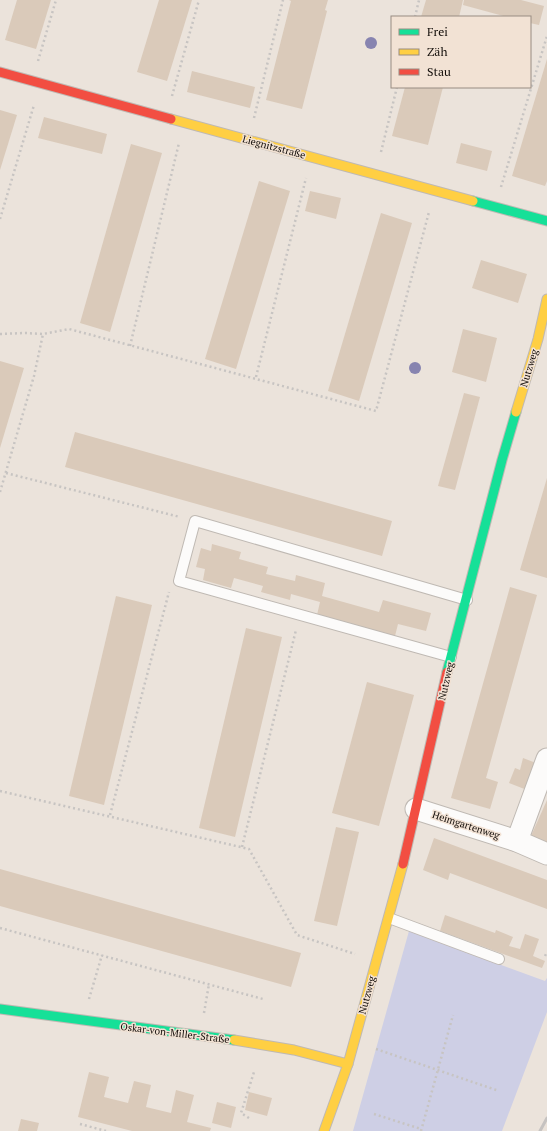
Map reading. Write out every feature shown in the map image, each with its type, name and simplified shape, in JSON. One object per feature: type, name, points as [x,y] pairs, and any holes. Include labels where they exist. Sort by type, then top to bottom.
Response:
[{"type":"street","name":"Liegnitzstraße","points":[[0,72],[547,221]]},
{"type":"street","name":"Nutzweg","points":[[324,1131],[348,1064],[389,918],[451,657],[467,600],[502,460],[542,340],[547,299]]},
{"type":"street","points":[[517,842],[547,759]]},
{"type":"street","name":"Heimgartenweg","points":[[416,809],[517,842],[547,854]]},
{"type":"street","name":"Oskar-von-Miller-Straße","points":[[0,1009],[288,1048],[348,1064]]},
{"type":"lane","points":[[451,657],[179,581],[195,522],[467,600]]},
{"type":"lane","points":[[389,918],[500,959]]},
{"type":"path","points":[[0,219],[37,82],[56,0]]},
{"type":"path","points":[[166,117],[199,0]]},
{"type":"path","points":[[248,140],[283,0]]},
{"type":"path","points":[[415,16],[419,0]]},
{"type":"path","points":[[495,207],[547,36]]},
{"type":"path","points":[[375,174],[397,88]]},
{"type":"path","points":[[130,346],[184,122]]},
{"type":"path","points":[[256,378],[311,157]]},
{"type":"path","points":[[0,334],[43,334],[69,329],[376,411],[435,190]]},
{"type":"path","points":[[0,492],[34,376],[43,334]]},
{"type":"path","points":[[6,473],[195,522]]},
{"type":"path","points":[[110,815],[170,586],[179,581]]},
{"type":"path","points":[[242,847],[300,615]]},
{"type":"path","points":[[0,791],[110,815],[249,849],[297,935],[377,961]]},
{"type":"path","points":[[0,928],[263,999]]},
{"type":"path","points":[[545,956],[547,952]]},
{"type":"path","points":[[82,1021],[102,955]]},
{"type":"path","points":[[199,1035],[209,984]]},
{"type":"path","points":[[374,1114],[421,1130],[453,1015]]},
{"type":"path","points":[[376,1049],[499,1091]]},
{"type":"path","points":[[249,1118],[241,1113],[254,1072]]},
{"type":"path","points":[[80,1124],[106,1131]]},
{"type":"shaded area","points":[[409,931],[545,981],[547,978],[547,1012],[502,1131],[353,1131]]},
{"type":"building","points":[[17,0],[51,0],[36,49],[5,40]]},
{"type":"building","points":[[159,0],[192,0],[167,81],[137,72]]},
{"type":"building","points":[[289,0],[328,0],[325,10],[327,11],[302,109],[266,100],[291,1]]},
{"type":"building","points":[[426,0],[463,0],[459,16],[421,16]]},
{"type":"building","points":[[464,0],[521,0],[544,6],[539,25],[531,23],[531,16],[503,16],[463,5]]},
{"type":"building","points":[[547,59],[547,181],[545,186],[512,176]]},
{"type":"building","points":[[192,71],[255,87],[250,108],[187,92]]},
{"type":"building","points":[[405,88],[443,88],[428,145],[392,136]]},
{"type":"building","points":[[0,110],[17,115],[0,170]]},
{"type":"building","points":[[44,117],[107,134],[102,154],[38,138]]},
{"type":"building","points":[[461,143],[492,151],[487,171],[456,163]]},
{"type":"building","points":[[131,144],[162,153],[110,332],[80,323]]},
{"type":"building","points":[[259,181],[290,191],[236,369],[205,359]]},
{"type":"building","points":[[310,191],[341,198],[336,219],[305,211]]},
{"type":"building","points":[[381,213],[412,223],[359,401],[328,391]]},
{"type":"building","points":[[481,260],[527,274],[518,303],[472,288]]},
{"type":"building","points":[[463,329],[497,338],[486,382],[452,372]]},
{"type":"building","points":[[0,361],[24,368],[0,448]]},
{"type":"building","points":[[464,393],[480,397],[455,490],[438,486]]},
{"type":"building","points":[[75,432],[392,521],[382,556],[65,467]]},
{"type":"building","points":[[547,478],[547,578],[520,570]]},
{"type":"building","points":[[212,544],[241,552],[239,559],[268,567],[266,574],[295,581],[296,575],[325,583],[322,596],[379,612],[383,600],[431,613],[426,631],[398,624],[395,636],[317,615],[320,602],[291,594],[290,600],[261,592],[263,586],[234,578],[231,588],[203,580],[205,569],[196,567],[201,548],[211,551]]},
{"type":"building","points":[[510,587],[537,595],[486,778],[498,782],[490,809],[451,798]]},
{"type":"building","points":[[116,596],[152,605],[104,805],[69,796]]},
{"type":"building","points":[[246,628],[282,637],[235,837],[199,828]]},
{"type":"building","points":[[367,682],[414,695],[379,826],[332,813]]},
{"type":"building","points":[[523,758],[536,763],[527,790],[509,783],[515,768],[520,770]]},
{"type":"building","points":[[547,800],[547,843],[531,836]]},
{"type":"building","points":[[336,827],[359,832],[337,926],[314,921]]},
{"type":"building","points":[[434,838],[547,880],[547,909],[450,873],[448,880],[423,870]]},
{"type":"building","points":[[0,869],[301,953],[291,987],[0,906]]},
{"type":"building","points":[[445,915],[495,933],[496,930],[513,937],[509,946],[520,949],[525,934],[539,939],[533,956],[545,961],[542,968],[440,931]]},
{"type":"building","points":[[89,1072],[109,1077],[104,1097],[128,1103],[134,1081],[151,1085],[146,1107],[171,1113],[176,1090],[194,1095],[187,1122],[211,1128],[210,1131],[132,1131],[78,1117]]},
{"type":"building","points":[[249,1092],[272,1098],[267,1116],[245,1110]]},
{"type":"building","points":[[217,1102],[236,1107],[231,1128],[212,1123]]},
{"type":"building","points":[[21,1119],[39,1123],[37,1131],[18,1131]]},
{"type":"railway","points":[[540,1131],[547,1118]]},
{"type":"traffic: fast","points":[[473,201],[547,221]]},
{"type":"traffic: fast","points":[[447,672],[502,460],[516,412]]},
{"type":"traffic: fast","points":[[0,1009],[234,1040]]},
{"type":"traffic: slow","points":[[171,119],[473,201]]},
{"type":"traffic: slow","points":[[516,412],[538,339],[547,299]]},
{"type":"traffic: slow","points":[[324,1131],[348,1064],[403,864]]},
{"type":"traffic: slow","points":[[234,1040],[294,1050],[348,1064]]},
{"type":"traffic: jam","points":[[0,72],[171,119]]},
{"type":"traffic: jam","points":[[403,864],[447,672]]}]
